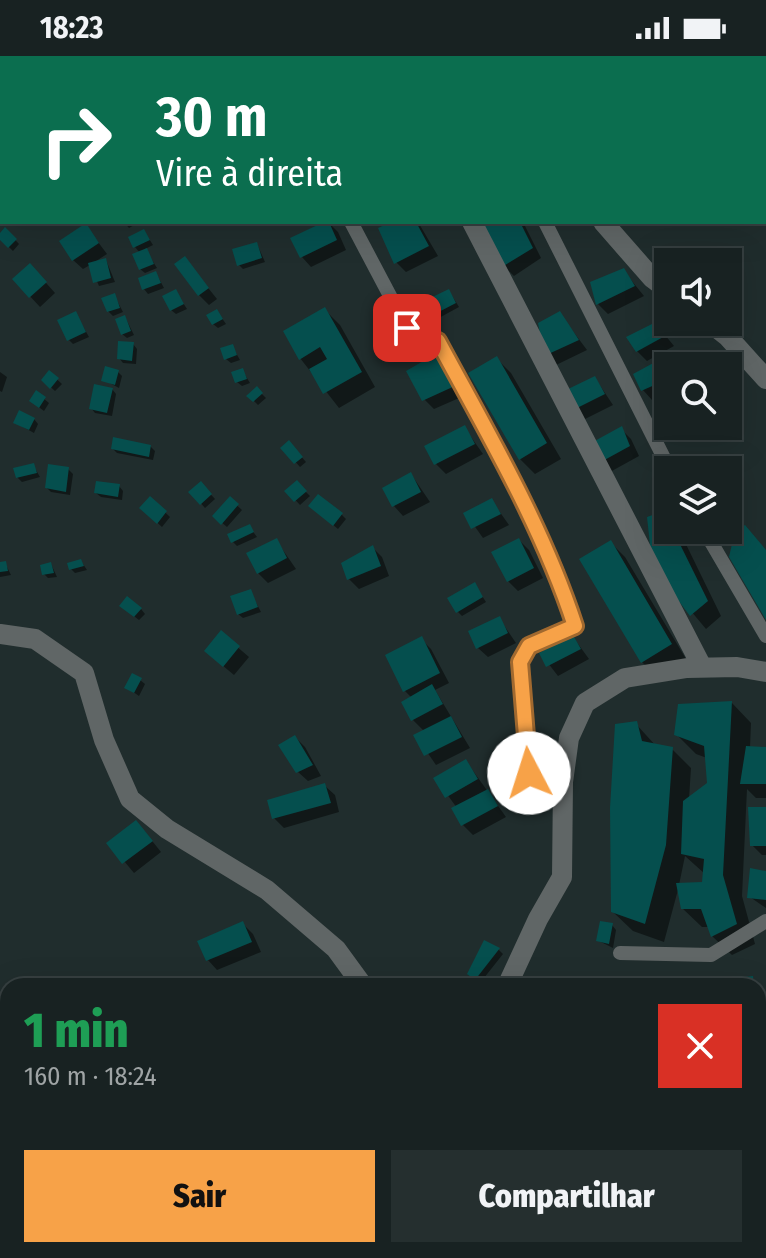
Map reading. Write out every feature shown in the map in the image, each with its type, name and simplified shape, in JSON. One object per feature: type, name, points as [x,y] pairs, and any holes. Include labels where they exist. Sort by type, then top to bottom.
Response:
[{"type":"street","points":[[473,224],[702,667]]},
{"type":"street","points":[[605,224],[654,280]]},
{"type":"street","points":[[727,336],[766,379]]},
{"type":"street","points":[[0,634],[35,639],[84,673],[104,740],[130,799],[167,829],[267,890],[336,949],[357,978]]},
{"type":"street","points":[[511,978],[562,877],[563,802],[569,738],[585,703],[625,678],[702,667],[766,672]]},
{"type":"lane","points":[[352,224],[407,328],[438,341],[557,570],[575,626],[529,646],[520,662],[529,773],[563,802]]},
{"type":"lane","points":[[546,224],[663,456]]},
{"type":"lane","points":[[712,544],[766,636]]},
{"type":"lane","points":[[620,953],[711,955],[766,921]]},
{"type":"building","points":[[87,224],[99,243],[72,261],[59,241]]},
{"type":"building","points":[[320,224],[330,224],[337,240],[300,258],[290,238]]},
{"type":"building","points":[[387,224],[417,224],[429,246],[394,264],[378,228]]},
{"type":"building","points":[[480,224],[521,224],[533,248],[502,267]]},
{"type":"building","points":[[5,227],[17,239],[8,248],[0,240],[0,233]]},
{"type":"building","points":[[144,229],[150,240],[133,248],[128,237]]},
{"type":"building","points":[[257,242],[262,258],[237,266],[232,249]]},
{"type":"building","points":[[147,248],[154,264],[139,270],[132,254]]},
{"type":"building","points":[[185,256],[209,288],[198,296],[174,264]]},
{"type":"building","points":[[106,258],[111,278],[93,283],[88,263]]},
{"type":"building","points":[[30,263],[47,282],[29,298],[12,279]]},
{"type":"building","points":[[624,268],[635,286],[596,305],[590,282]]},
{"type":"building","points":[[156,271],[161,283],[142,290],[138,278]]},
{"type":"building","points":[[176,289],[184,304],[170,311],[162,296]]},
{"type":"building","points":[[449,289],[456,303],[431,316],[424,301]]},
{"type":"building","points":[[115,293],[120,308],[107,312],[101,298]]},
{"type":"building","points":[[325,307],[362,372],[323,394],[309,369],[327,359],[320,347],[299,360],[283,331]]},
{"type":"building","points":[[217,309],[223,319],[212,325],[206,315]]},
{"type":"building","points":[[76,311],[86,332],[67,341],[57,320]]},
{"type":"building","points":[[560,311],[579,340],[544,356],[538,323]]},
{"type":"building","points":[[125,315],[131,331],[121,335],[115,319]]},
{"type":"building","points":[[654,323],[654,336],[665,336],[636,352],[626,337]]},
{"type":"building","points":[[118,341],[134,342],[132,361],[117,359]]},
{"type":"building","points":[[233,344],[237,355],[224,360],[220,348]]},
{"type":"building","points":[[439,352],[457,385],[422,401],[406,371]]},
{"type":"building","points":[[497,356],[547,443],[519,460],[468,373]]},
{"type":"building","points":[[654,363],[654,385],[641,391],[633,374]]},
{"type":"building","points":[[105,366],[119,370],[115,385],[101,381]]},
{"type":"building","points":[[243,368],[247,379],[235,383],[231,372]]},
{"type":"building","points":[[49,370],[59,378],[50,389],[41,380]]},
{"type":"building","points":[[595,376],[605,394],[569,412],[564,391]]},
{"type":"building","points":[[94,384],[113,388],[107,413],[89,409]]},
{"type":"building","points":[[257,386],[263,393],[253,402],[246,396]]},
{"type":"building","points":[[36,390],[46,397],[39,408],[29,401]]},
{"type":"building","points":[[19,410],[35,418],[29,430],[13,423]]},
{"type":"building","points":[[465,425],[475,444],[434,465],[424,446]]},
{"type":"building","points":[[622,426],[630,446],[599,463],[591,443]]},
{"type":"building","points":[[113,437],[151,445],[149,457],[111,449]]},
{"type":"building","points":[[289,440],[303,457],[294,464],[280,448]]},
{"type":"building","points":[[34,463],[37,473],[16,478],[13,468]]},
{"type":"building","points":[[48,464],[69,467],[66,492],[45,488]]},
{"type":"building","points":[[411,472],[421,492],[392,507],[382,488]]},
{"type":"building","points":[[297,480],[307,491],[294,502],[284,491]]},
{"type":"building","points":[[96,481],[120,484],[118,497],[94,493]]},
{"type":"building","points":[[201,481],[212,494],[200,505],[188,492]]},
{"type":"building","points":[[318,494],[343,513],[333,526],[308,506]]},
{"type":"building","points":[[150,496],[167,511],[157,524],[139,508]]},
{"type":"building","points":[[230,496],[239,504],[221,525],[212,516]]},
{"type":"building","points":[[492,498],[501,514],[471,529],[463,513]]},
{"type":"building","points":[[654,515],[654,544],[680,544],[708,601],[690,616],[659,575],[650,545],[647,517]]},
{"type":"building","points":[[250,524],[254,532],[231,543],[227,534]]},
{"type":"building","points":[[745,525],[766,550],[766,620],[729,557],[732,544],[742,544],[742,527]]},
{"type":"building","points":[[277,538],[287,558],[257,574],[246,553]]},
{"type":"building","points":[[519,538],[534,568],[507,582],[491,552]]},
{"type":"building","points":[[611,540],[672,644],[641,663],[579,559]]},
{"type":"building","points":[[373,545],[381,566],[347,580],[341,563]]},
{"type":"building","points":[[81,559],[84,566],[69,570],[67,563]]},
{"type":"building","points":[[6,561],[8,571],[0,572],[0,562]]},
{"type":"building","points":[[51,562],[54,573],[42,575],[40,565]]},
{"type":"building","points":[[475,582],[483,597],[456,613],[447,598]]},
{"type":"building","points":[[251,589],[258,607],[237,615],[230,596]]},
{"type":"building","points":[[127,596],[142,608],[134,617],[119,606]]},
{"type":"building","points":[[500,616],[508,633],[476,649],[468,631]]},
{"type":"building","points":[[221,630],[240,646],[223,667],[204,651]]},
{"type":"building","points":[[573,635],[581,649],[546,667],[539,653]]},
{"type":"building","points":[[422,636],[440,673],[403,692],[385,655]]},
{"type":"building","points":[[132,673],[142,678],[134,693],[124,688]]},
{"type":"building","points":[[432,684],[443,704],[411,721],[401,702]]},
{"type":"building","points":[[732,701],[723,875],[737,924],[711,937],[701,909],[681,909],[676,883],[702,882],[704,859],[681,854],[683,801],[707,783],[704,746],[674,735],[678,704]]},
{"type":"building","points":[[451,716],[462,737],[424,756],[413,735]]},
{"type":"building","points":[[637,721],[642,741],[673,747],[666,845],[645,924],[611,912],[610,808],[615,724]]},
{"type":"building","points":[[295,735],[313,765],[296,773],[278,745]]},
{"type":"building","points":[[746,746],[766,747],[766,784],[740,784]]},
{"type":"building","points":[[466,759],[478,779],[445,798],[433,778]]},
{"type":"building","points":[[325,783],[331,803],[272,819],[267,800]]},
{"type":"building","points":[[488,789],[498,806],[461,826],[451,808]]},
{"type":"building","points":[[748,807],[766,807],[766,846],[750,846]]},
{"type":"building","points":[[136,820],[153,841],[122,864],[106,843]]},
{"type":"building","points":[[750,868],[766,871],[766,900],[747,898]]},
{"type":"building","points":[[243,921],[252,942],[206,961],[197,941]]},
{"type":"building","points":[[600,921],[613,923],[609,944],[596,941]]},
{"type":"building","points":[[484,940],[500,948],[477,978],[467,974]]},
{"type":"route","points":[[407,328],[438,341],[532,516],[557,570],[575,626],[529,646],[520,662],[529,773]]}]
